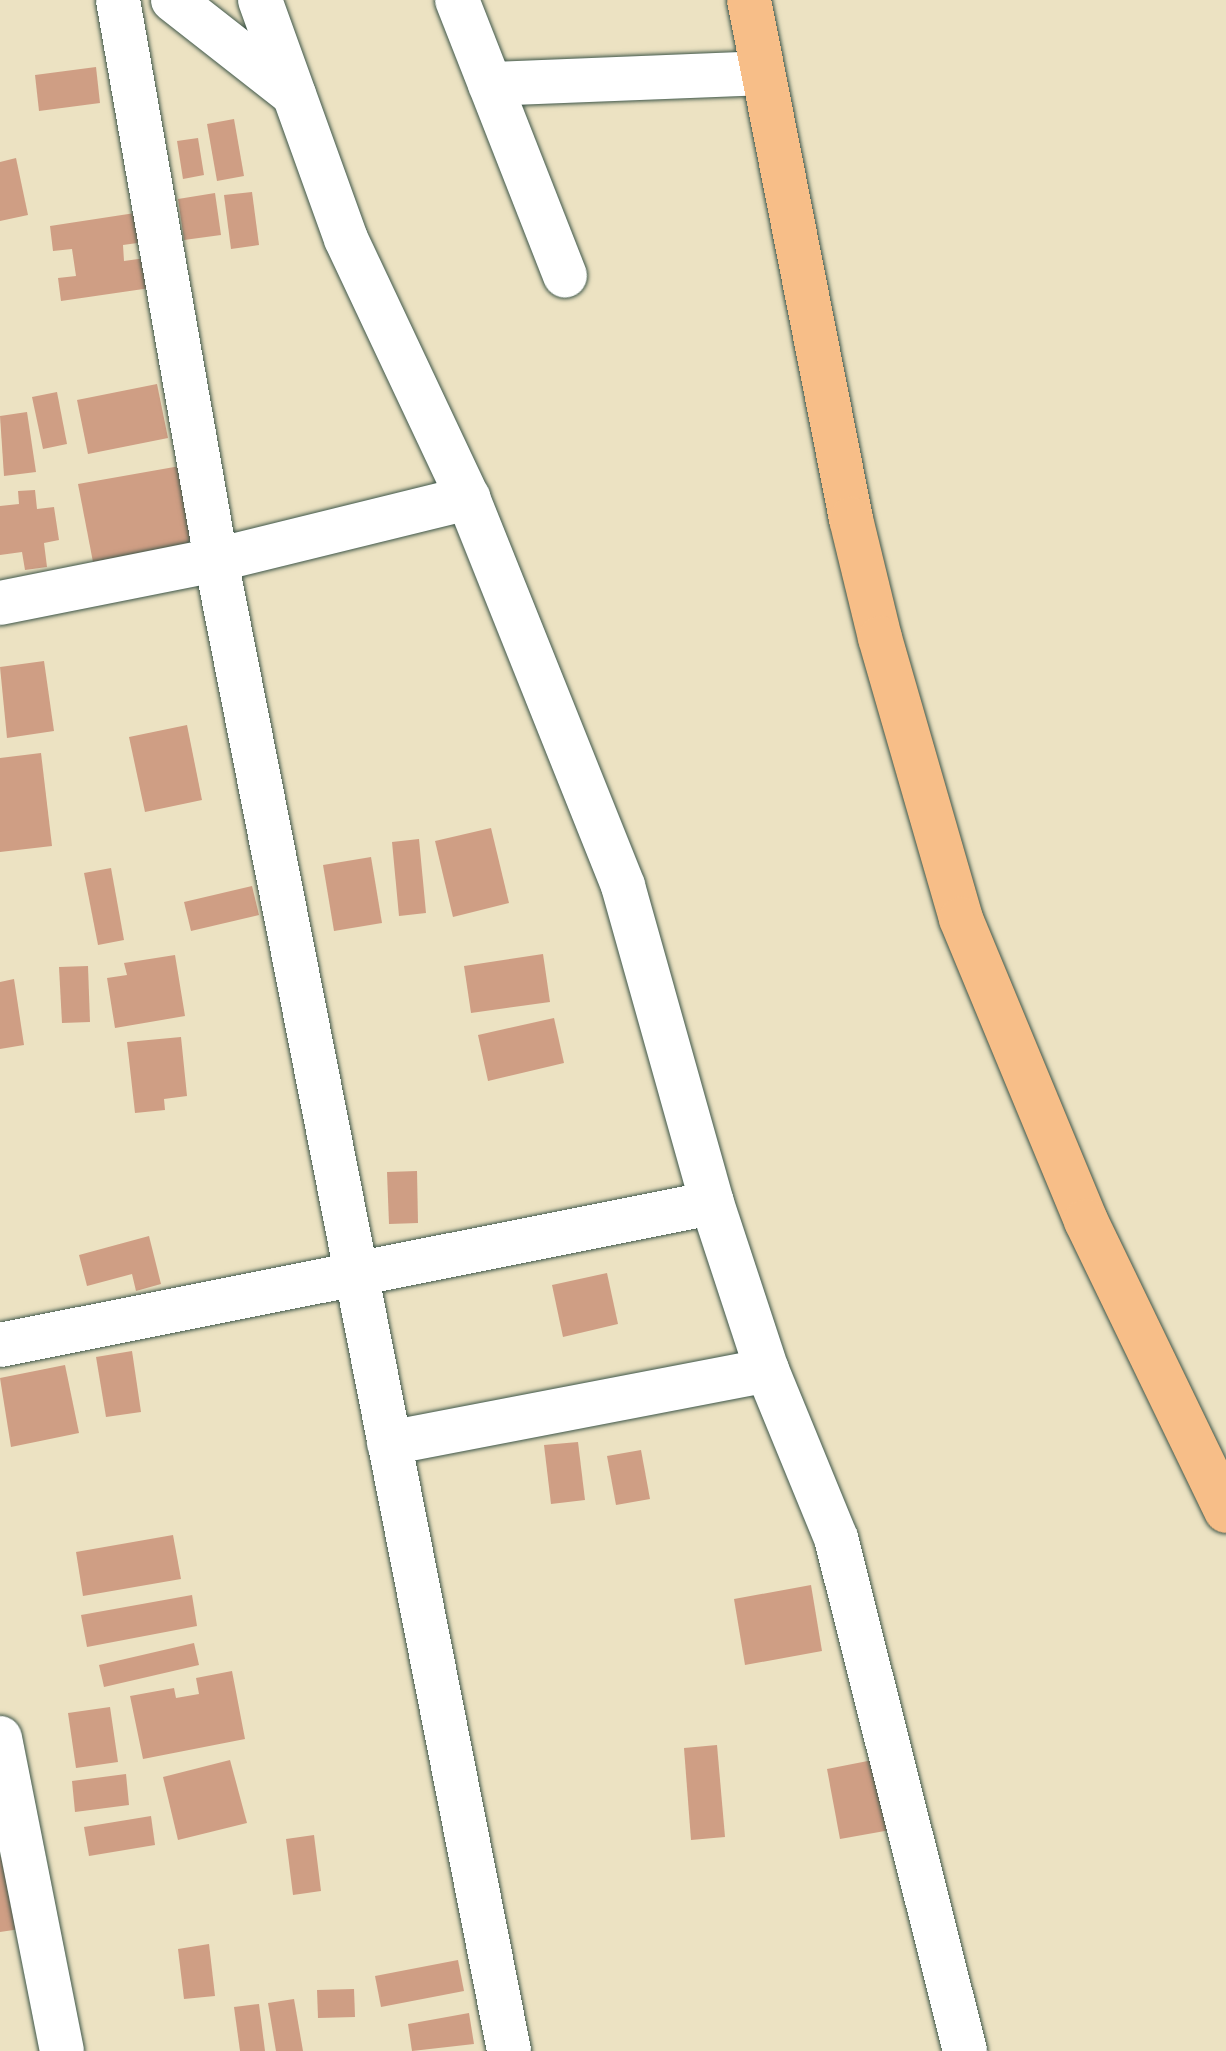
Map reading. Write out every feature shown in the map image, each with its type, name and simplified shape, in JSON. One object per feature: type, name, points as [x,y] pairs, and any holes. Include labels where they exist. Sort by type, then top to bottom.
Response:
[{"type":"highway","points":[[749,0],[847,504],[880,638],[961,919],[1086,1221],[1226,1511]]},
{"type":"street","points":[[118,0],[216,560],[509,2051]]},
{"type":"street","points":[[173,0],[294,95]]},
{"type":"street","points":[[260,0],[346,239],[468,498],[623,886],[712,1203],[767,1370],[836,1538],[965,2051]]},
{"type":"street","points":[[457,0],[565,276]]},
{"type":"street","points":[[490,84],[763,73]]},
{"type":"street","points":[[0,603],[216,560],[468,498]]},
{"type":"street","points":[[0,1345],[712,1203]]},
{"type":"street","points":[[389,1443],[767,1370]]},
{"type":"street","points":[[0,1738],[62,2051]]},
{"type":"building","points":[[96,67],[100,103],[39,111],[35,75]]},
{"type":"building","points":[[234,119],[244,176],[217,181],[207,124]]},
{"type":"building","points":[[198,138],[204,175],[183,179],[177,141]]},
{"type":"building","points":[[16,158],[28,215],[0,221],[0,162]]},
{"type":"building","points":[[252,192],[259,245],[231,249],[224,195]]},
{"type":"building","points":[[215,193],[221,235],[184,240],[178,199]]},
{"type":"building","points":[[148,211],[152,241],[123,245],[124,261],[160,256],[164,286],[61,301],[58,278],[76,276],[72,249],[53,251],[50,226]]},
{"type":"building","points":[[157,384],[168,438],[88,454],[77,400]]},
{"type":"building","points":[[57,392],[67,444],[43,449],[32,397]]},
{"type":"building","points":[[27,412],[36,472],[4,476],[0,416]]},
{"type":"building","points":[[180,466],[194,543],[93,562],[78,484]]},
{"type":"building","points":[[35,490],[37,509],[54,507],[59,540],[44,543],[47,567],[25,570],[22,552],[0,555],[0,506],[19,504],[18,491]]},
{"type":"building","points":[[44,661],[54,731],[7,738],[0,667]]},
{"type":"building","points":[[187,725],[202,800],[145,812],[129,737]]},
{"type":"building","points":[[41,753],[52,846],[0,852],[0,758]]},
{"type":"building","points":[[491,828],[509,903],[453,917],[435,841]]},
{"type":"building","points":[[419,839],[426,913],[399,916],[392,842]]},
{"type":"building","points":[[371,857],[382,923],[334,931],[323,865]]},
{"type":"building","points":[[111,868],[124,940],[98,945],[84,873]]},
{"type":"building","points":[[252,886],[259,915],[191,931],[184,902]]},
{"type":"building","points":[[543,954],[550,1002],[471,1013],[464,966]]},
{"type":"building","points":[[175,955],[185,1016],[115,1028],[107,978],[127,975],[124,963]]},
{"type":"building","points":[[88,966],[90,1022],[62,1023],[59,967]]},
{"type":"building","points":[[14,979],[24,1045],[0,1049],[0,982]]},
{"type":"building","points":[[554,1018],[564,1063],[488,1081],[478,1035]]},
{"type":"building","points":[[181,1037],[187,1096],[164,1099],[165,1110],[135,1113],[127,1042]]},
{"type":"building","points":[[417,1171],[418,1223],[389,1224],[387,1172]]},
{"type":"building","points":[[149,1236],[161,1284],[136,1291],[132,1274],[87,1286],[79,1255]]},
{"type":"building","points":[[607,1273],[618,1324],[563,1337],[552,1285]]},
{"type":"building","points":[[132,1351],[141,1412],[106,1417],[96,1357]]},
{"type":"building","points":[[65,1365],[79,1433],[11,1447],[0,1378]]},
{"type":"building","points":[[578,1442],[585,1500],[551,1504],[544,1445]]},
{"type":"building","points":[[641,1450],[650,1499],[616,1505],[607,1456]]},
{"type":"building","points":[[173,1535],[181,1579],[83,1596],[76,1552]]},
{"type":"building","points":[[811,1585],[822,1651],[745,1665],[734,1599]]},
{"type":"building","points":[[192,1595],[197,1626],[87,1647],[81,1615]]},
{"type":"building","points":[[194,1643],[199,1665],[104,1687],[99,1665]]},
{"type":"building","points":[[232,1671],[245,1739],[143,1759],[130,1696],[174,1688],[176,1698],[199,1694],[196,1678]]},
{"type":"building","points":[[110,1707],[118,1762],[76,1768],[68,1713]]},
{"type":"building","points":[[717,1745],[725,1837],[691,1840],[684,1748]]},
{"type":"building","points":[[883,1758],[896,1829],[840,1839],[827,1769]]},
{"type":"building","points":[[230,1760],[247,1823],[178,1840],[163,1777]]},
{"type":"building","points":[[126,1774],[129,1805],[75,1812],[72,1781]]},
{"type":"building","points":[[151,1816],[155,1845],[89,1856],[84,1827]]},
{"type":"building","points":[[314,1835],[321,1891],[293,1895],[286,1839]]},
{"type":"building","points":[[36,1852],[47,1925],[0,1932],[0,1857]]},
{"type":"building","points":[[209,1944],[215,1996],[184,1999],[178,1949]]},
{"type":"building","points":[[458,1960],[464,1991],[381,2007],[375,1976]]},
{"type":"building","points":[[354,1989],[355,2017],[318,2018],[317,1990]]},
{"type":"building","points":[[294,1999],[303,2051],[276,2051],[268,2003]]},
{"type":"building","points":[[259,2004],[265,2051],[240,2051],[234,2007]]},
{"type":"building","points":[[469,2013],[474,2044],[412,2051],[408,2024]]}]
